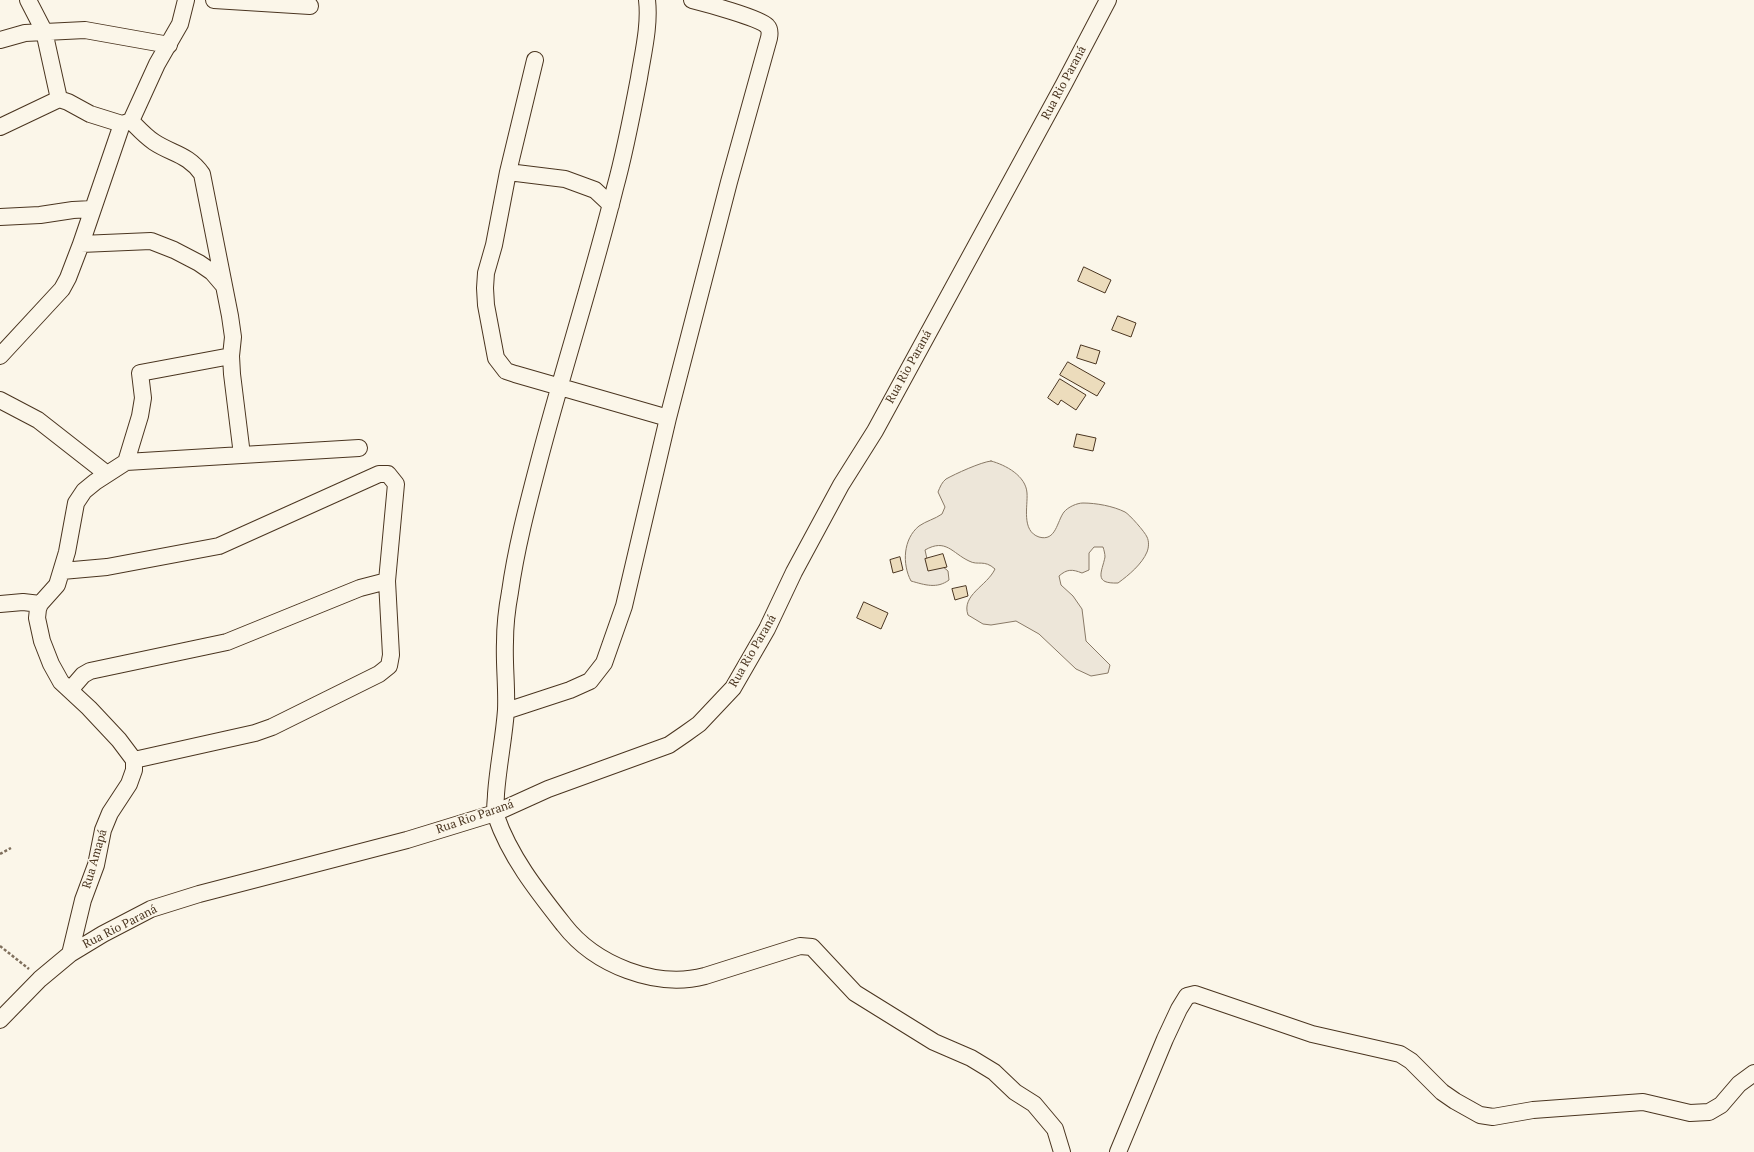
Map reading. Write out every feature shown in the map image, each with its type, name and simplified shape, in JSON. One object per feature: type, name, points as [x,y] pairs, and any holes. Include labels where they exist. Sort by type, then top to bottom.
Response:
[{"type":"street","points":[[28,0],[44,31],[59,99]]},
{"type":"street","points":[[0,356],[62,289],[68,278],[115,148],[157,64],[180,24],[186,0]]},
{"type":"street","points":[[214,0],[310,6]]},
{"type":"street","points":[[647,0],[648,10],[641,65],[626,147],[611,205],[558,388],[527,508],[510,590],[505,639],[506,711],[498,769],[495,813],[515,858],[569,932],[584,946],[603,958],[629,970],[680,980],[705,976],[800,946],[812,947],[855,993],[934,1042],[971,1058],[994,1072],[1015,1092],[1034,1104],[1055,1129],[1062,1152]]},
{"type":"street","points":[[506,711],[570,690],[590,681],[604,663],[624,606],[668,418],[729,182],[767,51],[770,33],[765,24],[692,0]]},
{"type":"street","name":"Rua Rio Paraná","points":[[0,1020],[40,978],[70,954],[103,934],[151,909],[199,894],[408,840],[495,813],[548,789],[669,745],[699,724],[734,688],[767,630],[794,572],[841,485],[878,424],[1064,84],[1108,0]]},
{"type":"street","points":[[0,40],[25,33],[85,30],[169,45]]},
{"type":"street","points":[[535,60],[508,172],[494,245],[486,273],[486,305],[496,358],[506,370],[558,388],[668,418]]},
{"type":"street","points":[[0,126],[59,99],[68,102],[90,114],[127,122],[154,142],[176,152],[189,161],[202,174],[233,336],[231,356],[242,455]]},
{"type":"street","points":[[508,172],[565,179],[595,190],[611,205]]},
{"type":"street","points":[[0,218],[92,209]]},
{"type":"street","points":[[81,244],[151,241],[174,250],[212,272],[225,288]]},
{"type":"street","points":[[126,462],[140,416],[143,398],[140,373],[231,356]]},
{"type":"street","points":[[0,400],[38,420],[107,474]]},
{"type":"street","points":[[62,571],[107,567],[218,546],[379,474],[388,474],[396,484],[387,580],[391,655],[389,666],[380,674],[272,727],[255,733],[134,765],[119,740],[89,708],[61,682],[51,664],[42,641],[37,618],[38,609],[40,604],[57,585],[67,552],[76,503],[84,491],[126,462],[359,448]]},
{"type":"street","points":[[70,690],[83,675],[90,671],[227,642],[360,588],[387,580]]},
{"type":"street","points":[[0,604],[23,602],[40,604]]},
{"type":"street","name":"Rua Amapá","points":[[70,954],[83,900],[96,865],[103,830],[110,813],[129,784],[134,765]]},
{"type":"street","points":[[1118,1152],[1149,1076],[1179,1009],[1187,996],[1195,994],[1312,1034],[1400,1054],[1411,1061],[1442,1092],[1474,1112],[1487,1117],[1500,1117],[1539,1109],[1643,1102],[1690,1113],[1709,1112],[1721,1105],[1739,1084],[1754,1073]]},
{"type":"path","points":[[0,854],[12,848]]},
{"type":"path","points":[[0,946],[40,978]]},
{"type":"shaded area","points":[[991,461],[1009,468],[1023,481],[1027,493],[1026,511],[1028,524],[1033,534],[1039,537],[1045,538],[1053,534],[1064,512],[1073,506],[1083,503],[1104,505],[1125,512],[1137,523],[1147,537],[1147,552],[1142,561],[1118,583],[1110,583],[1102,579],[1101,572],[1105,557],[1103,547],[1094,547],[1089,553],[1089,570],[1082,573],[1070,570],[1059,576],[1061,585],[1073,596],[1082,609],[1086,641],[1110,665],[1108,673],[1091,676],[1076,669],[1039,634],[1016,621],[991,625],[983,624],[968,615],[967,608],[971,596],[986,581],[995,569],[988,564],[972,562],[944,546],[932,547],[925,550],[927,559],[942,566],[948,571],[949,580],[940,585],[926,585],[911,581],[905,560],[907,545],[914,531],[919,526],[942,514],[945,507],[938,492],[942,483],[946,479],[962,471]]},
{"type":"building","points":[[1084,267],[1111,280],[1105,293],[1078,281]]},
{"type":"building","points":[[1118,316],[1136,323],[1131,337],[1112,330]]},
{"type":"building","points":[[1081,345],[1100,351],[1096,364],[1077,358]]},
{"type":"building","points":[[1068,362],[1105,383],[1097,396],[1060,375]]},
{"type":"building","points":[[1060,379],[1086,395],[1076,410],[1061,400],[1058,405],[1048,398]]},
{"type":"building","points":[[1077,434],[1096,438],[1093,451],[1074,447]]},
{"type":"building","points":[[943,554],[947,567],[928,571],[925,559]]},
{"type":"building","points":[[900,557],[903,570],[893,573],[890,560]]},
{"type":"building","points":[[966,586],[968,596],[955,600],[952,589]]},
{"type":"building","points":[[864,602],[888,613],[881,629],[857,618]]}]
